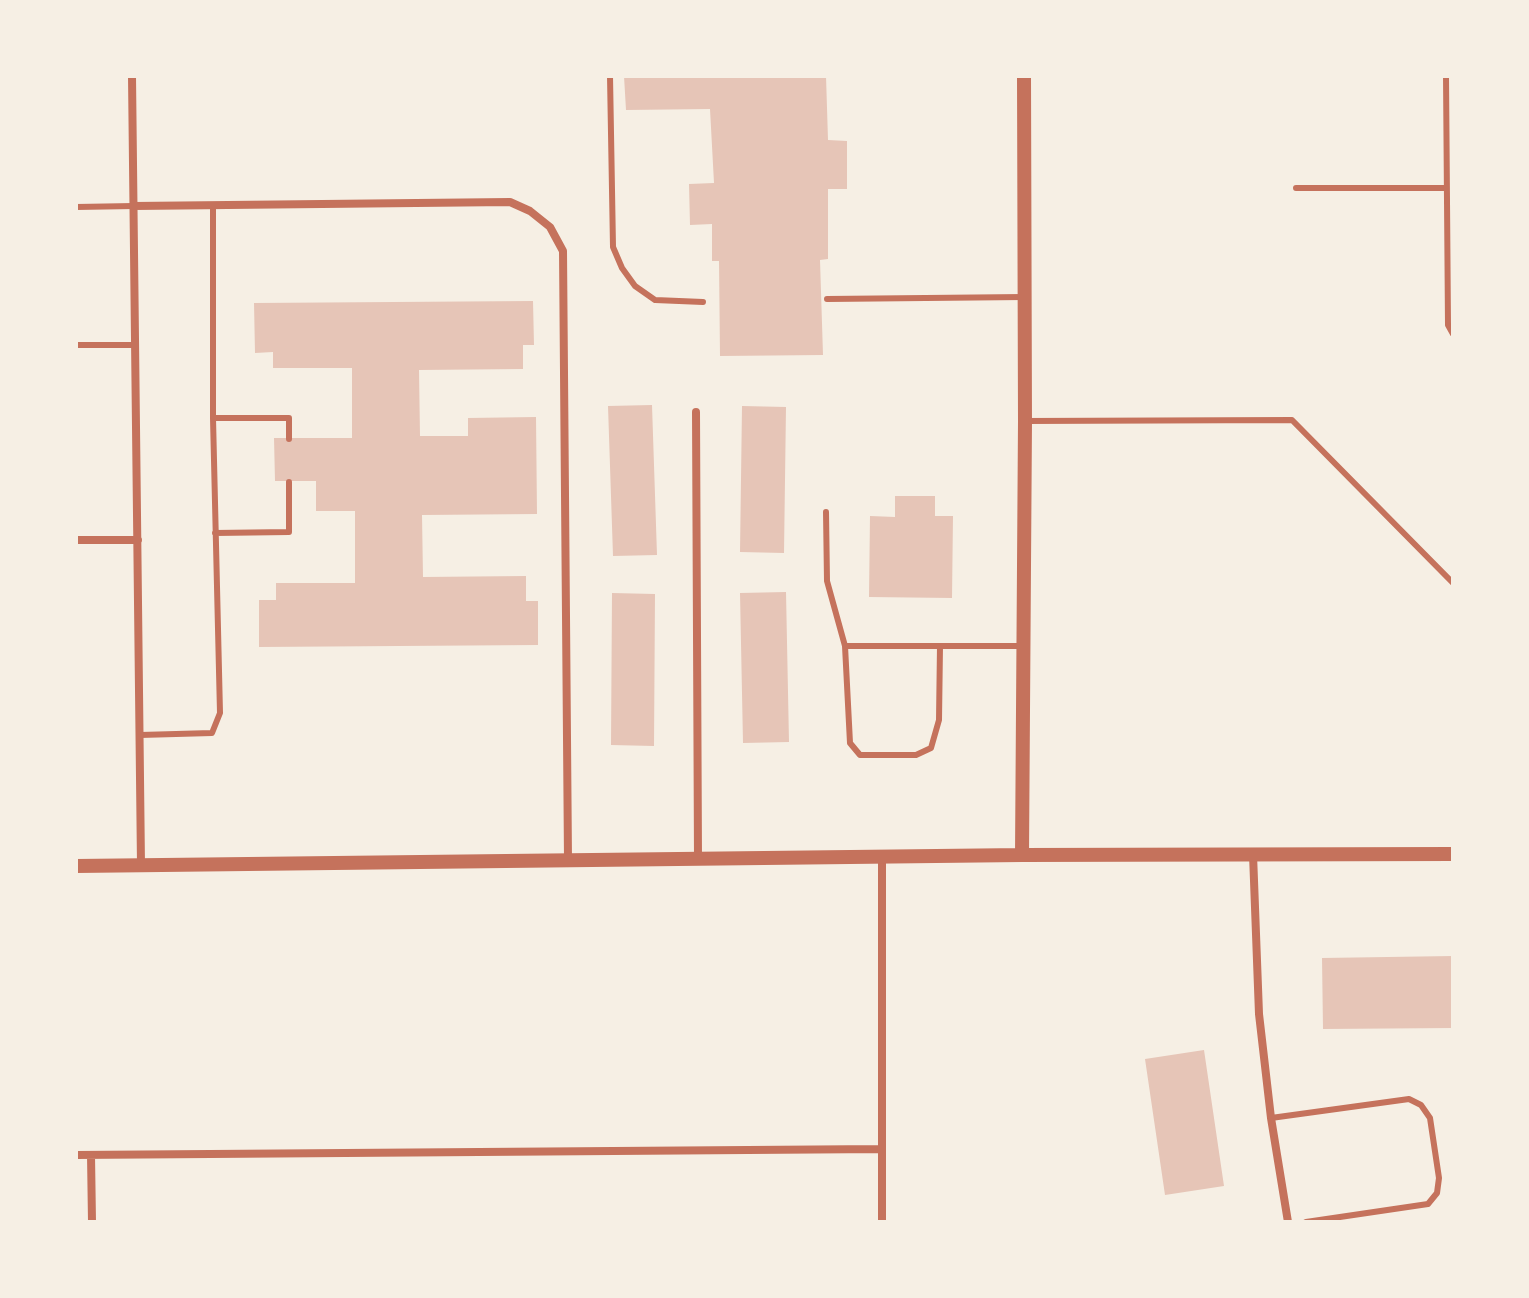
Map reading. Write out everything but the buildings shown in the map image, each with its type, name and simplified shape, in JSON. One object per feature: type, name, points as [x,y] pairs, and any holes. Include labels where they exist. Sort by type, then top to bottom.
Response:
[{"type":"street","points":[[132,76],[141,865]]},
{"type":"street","points":[[1022,855],[1024,76]]},
{"type":"street","points":[[134,206],[510,202],[530,211],[550,227],[563,251],[568,859]]},
{"type":"street","points":[[696,412],[698,859]]},
{"type":"street","points":[[76,540],[138,540]]},
{"type":"street","points":[[1253,854],[1258,991],[1271,1118],[1288,1222]]},
{"type":"street","points":[[76,866],[882,856],[1453,854]]},
{"type":"street","points":[[882,856],[882,1222]]},
{"type":"street","points":[[76,1155],[882,1149]]},
{"type":"street","points":[[91,1155],[92,1222]]},
{"type":"lane","points":[[610,76],[613,247],[622,268],[635,286],[655,300],[703,302]]},
{"type":"lane","points":[[1446,76],[1448,325],[1453,334]]},
{"type":"lane","points":[[1296,188],[1446,188]]},
{"type":"lane","points":[[140,735],[212,733],[220,713],[213,418],[213,205]]},
{"type":"lane","points":[[76,207],[134,206]]},
{"type":"lane","points":[[827,299],[1024,297]]},
{"type":"lane","points":[[76,345],[135,345]]},
{"type":"lane","points":[[213,418],[289,418],[289,439]]},
{"type":"lane","points":[[1025,421],[1292,420],[1453,583]]},
{"type":"lane","points":[[215,533],[289,532],[289,482]]},
{"type":"lane","points":[[826,512],[827,581],[845,646],[850,743],[860,755],[916,755],[931,748],[939,720],[940,646]]},
{"type":"lane","points":[[845,646],[1024,646]]},
{"type":"lane","points":[[1271,1118],[1409,1099],[1421,1105],[1430,1118],[1439,1178],[1437,1193],[1428,1204],[1306,1222]]}]
